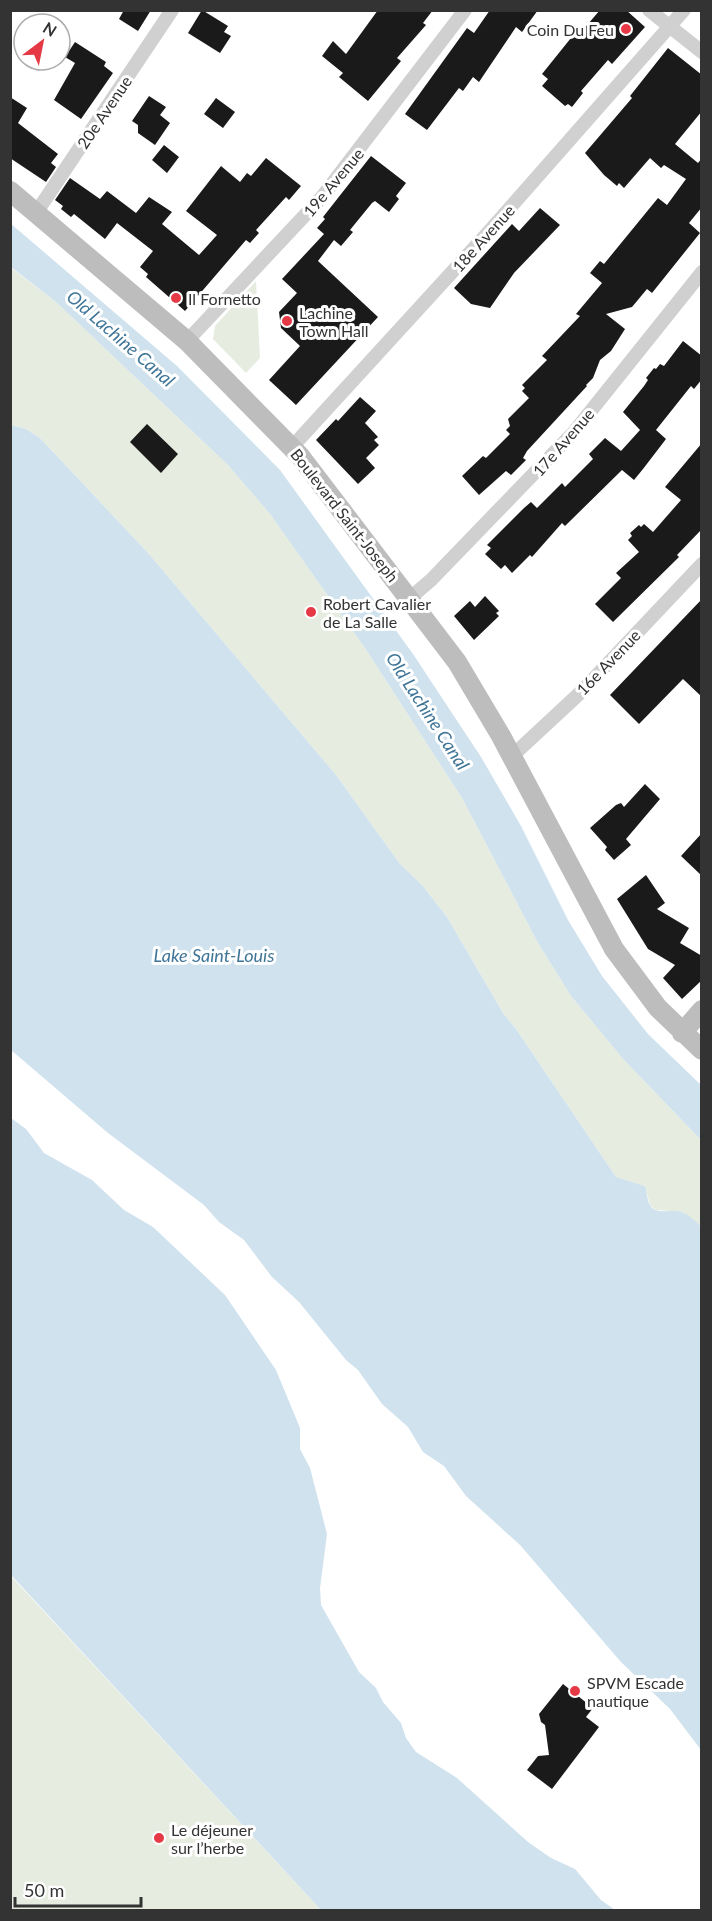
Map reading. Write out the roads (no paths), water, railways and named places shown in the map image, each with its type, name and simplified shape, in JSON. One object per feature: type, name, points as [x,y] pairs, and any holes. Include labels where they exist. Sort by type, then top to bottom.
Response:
[{"type":"street","name":"20e Avenue","points":[[36,213],[172,10]]},
{"type":"street","name":"19e Avenue","points":[[187,341],[322,197],[465,10]]},
{"type":"street","points":[[649,10],[702,52]]},
{"type":"street","name":"18e Avenue","points":[[292,447],[486,235],[684,10]]},
{"type":"street","name":"Boulevard Saint-Joseph","points":[[10,191],[187,341],[292,447],[457,662],[512,756],[608,940],[644,992],[682,1033],[702,1050]]},
{"type":"street","name":"17e Avenue","points":[[410,598],[431,580],[574,432],[702,272]]},
{"type":"street","name":"16e Avenue","points":[[512,756],[580,692],[702,564]]},
{"type":"street","points":[[682,1033],[702,1010]]},
{"type":"water","name":"Old Lachine Canal","points":[[10,223],[177,366],[280,470],[413,654],[481,757],[521,826],[568,920],[602,976],[648,1034],[701,1085],[701,1140],[624,1060],[571,996],[538,943],[462,798],[365,648],[270,514],[228,465],[56,302],[11,267]]},
{"type":"water","name":"Lake Saint-Louis","points":[[11,425],[26,429],[40,438],[148,553],[336,775],[400,864],[422,885],[447,917],[503,1013],[616,1177],[645,1186],[649,1203],[656,1210],[682,1212],[701,1227],[701,1750],[670,1709],[621,1662],[520,1545],[466,1496],[444,1466],[423,1452],[408,1427],[382,1404],[358,1370],[346,1360],[299,1302],[272,1277],[244,1240],[219,1222],[204,1205],[108,1133],[11,1050]]},
{"type":"water","points":[[11,1118],[26,1129],[44,1153],[92,1180],[124,1210],[153,1227],[225,1295],[276,1370],[300,1428],[300,1449],[310,1468],[327,1534],[320,1588],[321,1605],[359,1672],[376,1688],[383,1702],[401,1723],[406,1738],[416,1752],[457,1778],[528,1842],[551,1858],[575,1869],[601,1900],[615,1910],[321,1910],[11,1575]]},
{"type":"place","name":"Coin Du Feu","points":[[626,29]]},
{"type":"place","name":"Il Fornetto","points":[[176,298]]},
{"type":"place","name":"Lachine Town Hall","points":[[287,321]]},
{"type":"place","name":"Robert Cavalier de La Salle","points":[[311,612]]},
{"type":"place","name":"SPVM Escade nautique","points":[[575,1691]]},
{"type":"place","name":"Le déjeuner sur l’herbe","points":[[159,1838]]}]
